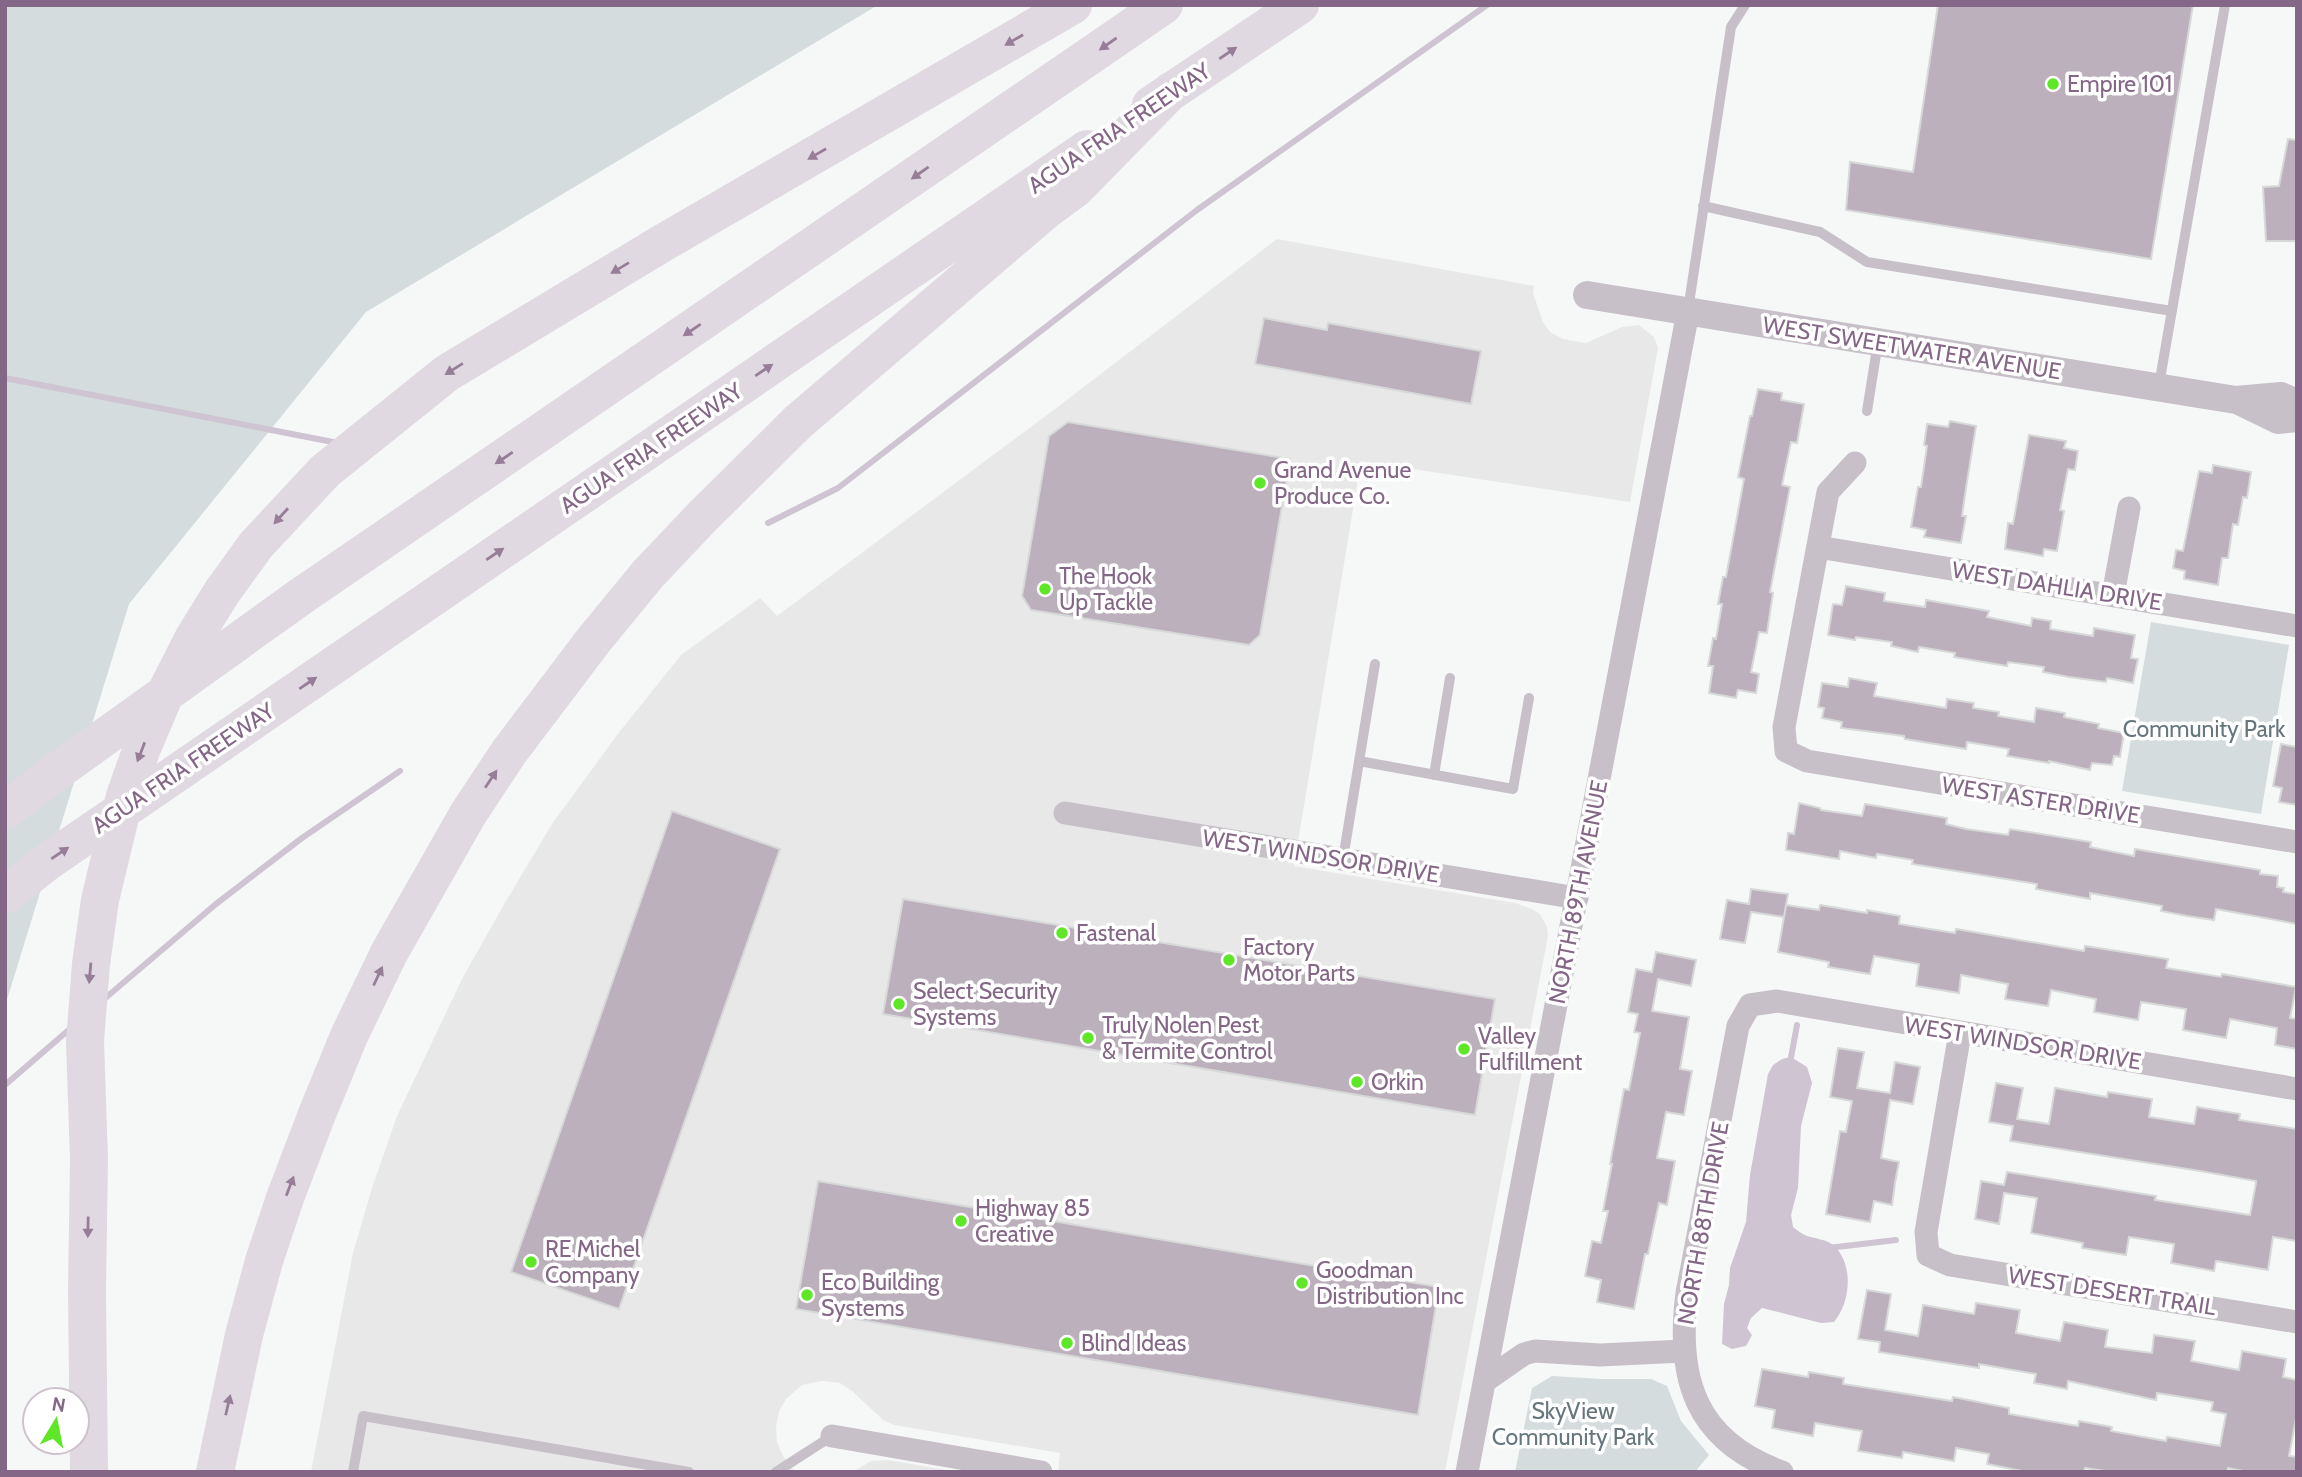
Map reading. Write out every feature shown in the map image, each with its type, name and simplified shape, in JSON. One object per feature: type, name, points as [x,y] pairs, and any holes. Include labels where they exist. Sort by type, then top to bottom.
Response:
[{"type":"highway","points":[[89,1472],[89,1159],[85,1041],[91,964],[100,900],[133,772],[165,694],[193,639],[222,592],[256,545],[325,471],[447,373],[661,244],[1073,5]]},
{"type":"highway","points":[[5,811],[300,597],[1164,5]]},
{"type":"highway","name":"AGUA FRIA FREEWAY","points":[[5,895],[59,854],[1300,5]]},
{"type":"highway","points":[[215,1472],[244,1335],[264,1261],[321,1103],[349,1036],[389,953],[468,814],[509,752],[585,651],[648,574],[758,460],[798,422],[1045,211],[1075,189],[1171,91]]},
{"type":"street","name":"WEST SWEETWATER AVENUE","points":[[1587,295],[2236,400],[2281,396],[2297,402]]},
{"type":"street","name":"NORTH 89TH AVENUE","points":[[1467,1472],[1688,312]]},
{"type":"street","name":"WEST SWEETWATER AVENUE","points":[[2236,400],[2278,420],[2297,418]]},
{"type":"street","points":[[1818,547],[1828,492],[1854,463]]},
{"type":"street","points":[[2113,596],[2129,508]]},
{"type":"street","name":"WEST DAHLIA DRIVE","points":[[1818,547],[2297,626]]},
{"type":"street","name":"WEST ASTER DRIVE","points":[[1818,547],[1784,727],[1786,751],[1807,761],[2297,842]]},
{"type":"street","name":"WEST WINDSOR DRIVE","points":[[1065,813],[1577,898]]},
{"type":"street","name":"WEST WINDSOR DRIVE","points":[[1750,1005],[1777,1001],[2297,1088]]},
{"type":"street","name":"NORTH 88TH DRIVE","points":[[1750,1005],[1738,1026],[1694,1253],[1683,1318],[1683,1351],[1687,1377],[1695,1398],[1720,1436],[1759,1464],[1782,1472]]},
{"type":"street","name":"WEST DESERT TRAIL","points":[[1961,1033],[1926,1231],[1928,1255],[1950,1265],[2297,1322]]},
{"type":"street","points":[[1485,1381],[1524,1354],[1535,1351],[1600,1355],[1683,1351]]},
{"type":"street","points":[[832,1436],[1016,1470],[1041,1472]]},
{"type":"lane","points":[[1688,312],[1731,27],[1745,5]]},
{"type":"lane","points":[[2159,387],[2225,5]]},
{"type":"lane","points":[[1703,206],[1820,232],[1867,262],[2172,311]]},
{"type":"lane","points":[[1867,411],[1878,342]]},
{"type":"lane","points":[[1343,859],[1375,664]]},
{"type":"lane","points":[[1434,775],[1450,678]]},
{"type":"lane","points":[[1359,761],[1513,789],[1529,698]]},
{"type":"lane","points":[[353,1472],[363,1416],[689,1472]]},
{"type":"lane","points":[[776,1472],[832,1436]]},
{"type":"shaded area","points":[[1277,239],[1534,286],[1533,293],[1543,322],[1550,332],[1563,339],[1586,343],[1622,327],[1639,325],[1654,337],[1658,348],[1630,502],[1361,461],[1294,866],[1515,903],[1540,914],[1547,927],[1548,936],[1445,1472],[1058,1472],[1060,1453],[894,1425],[883,1420],[840,1383],[822,1381],[802,1385],[786,1399],[779,1411],[777,1442],[790,1467],[797,1472],[311,1472],[353,1253],[397,1116],[463,977],[506,901],[552,824],[617,735],[681,655],[760,598],[777,616]]},
{"type":"shaded area","points":[[1791,1057],[1807,1067],[1812,1083],[1801,1126],[1798,1188],[1791,1215],[1793,1227],[1807,1236],[1830,1243],[1840,1253],[1847,1272],[1847,1294],[1834,1322],[1821,1323],[1762,1308],[1751,1318],[1747,1328],[1752,1335],[1746,1346],[1732,1349],[1722,1344],[1724,1304],[1730,1268],[1746,1222],[1750,1175],[1768,1074],[1773,1065]]},
{"type":"shaded area","points":[[888,1460],[958,1472],[853,1472],[871,1461]]},
{"type":"green space","points":[[5,5],[878,5],[366,312],[129,604],[5,1006]]},
{"type":"green space","name":"Community Park","points":[[2151,622],[2289,645],[2261,814],[2122,791]]},
{"type":"green space","name":"SkyView Community Park","points":[[1552,1376],[1651,1379],[1667,1386],[1681,1421],[1709,1455],[1695,1472],[1515,1472],[1532,1388]]},
{"type":"building","name":"Empire 101","points":[[1938,5],[2193,5],[2151,259],[1846,210],[1850,162],[1913,172]]},
{"type":"building","points":[[2288,139],[2297,140],[2297,241],[2266,241],[2263,187],[2279,186]]},
{"type":"building","points":[[1264,318],[1327,330],[1328,323],[1481,351],[1471,404],[1255,364]]},
{"type":"building","points":[[1758,389],[1782,393],[1781,400],[1804,404],[1797,443],[1791,442],[1782,485],[1790,487],[1770,592],[1773,593],[1767,633],[1759,632],[1751,672],[1759,674],[1756,693],[1738,690],[1736,698],[1709,693],[1713,666],[1708,666],[1713,638],[1716,639],[1722,604],[1718,604],[1723,577],[1726,577],[1744,479],[1738,477]]},
{"type":"building","points":[[1950,421],[1976,426],[1962,516],[1966,516],[1961,543],[1924,537],[1926,530],[1911,527],[1918,487],[1921,487],[1927,424],[1948,427]]},
{"type":"building","points":[[1068,422],[1290,459],[1260,635],[1249,645],[1031,610],[1022,596],[1049,436]]},
{"type":"building","points":[[2029,435],[2066,441],[2064,448],[2078,451],[2075,470],[2068,469],[2060,510],[2064,511],[2057,551],[2044,549],[2043,556],[2005,549],[2008,523],[2013,524]]},
{"type":"building","points":[[2213,465],[2251,472],[2247,498],[2243,497],[2238,525],[2233,524],[2228,558],[2222,558],[2218,585],[2184,579],[2185,571],[2173,568],[2176,550],[2183,551],[2199,471],[2212,473]]},
{"type":"building","points":[[1846,586],[1885,593],[1884,601],[1925,607],[1926,600],[1989,611],[1987,617],[2031,626],[2032,618],[2051,621],[2050,629],[2093,636],[2094,628],[2135,635],[2131,658],[2138,659],[2133,683],[2107,678],[2106,682],[2069,677],[2043,672],[2044,667],[2008,662],[2007,666],[1954,657],[1955,653],[1919,647],[1918,652],[1891,646],[1892,642],[1828,635],[1833,604],[1842,605]]},
{"type":"building","points":[[1849,678],[1877,683],[1874,696],[1946,708],[1947,699],[1974,703],[1973,708],[1999,712],[1998,716],[2034,722],[2036,708],[2065,713],[2064,717],[2099,724],[2098,728],[2124,733],[2120,757],[2114,756],[2112,765],[2092,763],[2090,770],[2007,756],[2009,749],[1967,742],[1966,749],[1905,739],[1904,736],[1841,728],[1842,722],[1822,718],[1824,708],[1818,707],[1822,683],[1848,687]]},
{"type":"building","points":[[2281,744],[2297,747],[2297,805],[2279,802],[2282,788],[2273,786]]},
{"type":"building","points":[[1799,803],[1821,810],[1862,816],[1865,804],[1947,818],[1946,824],[1966,829],[2008,835],[2010,829],[2091,842],[2090,847],[2134,856],[2135,849],[2260,870],[2260,874],[2278,876],[2277,887],[2284,888],[2283,892],[2297,894],[2297,924],[2216,909],[2214,920],[2187,916],[2161,911],[2162,906],[2090,893],[2090,899],[2036,889],[2037,884],[1912,864],[1913,860],[1877,854],[1876,858],[1840,851],[1839,859],[1786,850],[1788,833],[1794,834]]},
{"type":"building","points":[[672,811],[780,849],[619,1309],[511,1272]]},
{"type":"building","points":[[1751,889],[1788,894],[1784,917],[1751,912],[1745,943],[1720,939],[1727,900],[1749,904]]},
{"type":"building","points":[[903,899],[1495,999],[1475,1115],[883,1014]]},
{"type":"building","points":[[1786,905],[1819,910],[1820,905],[1867,913],[1867,910],[1900,916],[1899,924],[1955,933],[1956,929],[2084,951],[2085,946],[2168,959],[2166,968],[2221,977],[2222,974],[2296,987],[2290,1018],[2297,1019],[2297,1049],[2275,1045],[2277,1028],[2230,1019],[2226,1038],[2183,1030],[2186,1009],[2141,1002],[2138,1020],[2094,1012],[2096,999],[2051,990],[2048,1006],[2005,999],[2008,984],[1961,975],[1959,993],[1916,986],[1919,964],[1874,956],[1870,974],[1828,967],[1829,962],[1778,952]]},
{"type":"building","points":[[1656,952],[1696,960],[1691,986],[1658,979],[1652,1011],[1689,1017],[1680,1069],[1692,1071],[1684,1115],[1666,1112],[1657,1158],[1675,1161],[1667,1205],[1659,1203],[1634,1309],[1597,1302],[1601,1280],[1585,1276],[1592,1241],[1601,1243],[1608,1211],[1603,1211],[1610,1164],[1624,1089],[1629,1090],[1640,1033],[1634,1032],[1638,1014],[1628,1012],[1636,969],[1652,972]]},
{"type":"building","points":[[1838,1048],[1864,1052],[1857,1088],[1890,1093],[1895,1062],[1920,1067],[1913,1104],[1890,1100],[1881,1158],[1899,1162],[1892,1205],[1874,1201],[1870,1222],[1826,1214],[1840,1131],[1846,1132],[1852,1101],[1830,1097]]},
{"type":"building","points":[[1996,1083],[2023,1088],[2017,1119],[2049,1124],[2055,1088],[2107,1097],[2108,1092],[2152,1099],[2149,1117],[2194,1124],[2197,1107],[2240,1114],[2239,1120],[2297,1129],[2297,1241],[2273,1237],[2268,1270],[2216,1261],[2214,1271],[2171,1263],[2174,1244],[2129,1237],[2126,1255],[2082,1248],[2083,1243],[2031,1233],[2037,1198],[2004,1193],[1999,1224],[1975,1219],[1981,1181],[2004,1185],[2007,1172],[2156,1196],[2155,1200],[2250,1215],[2256,1183],[2200,1171],[2010,1141],[2013,1126],[1989,1122]]},
{"type":"building","points":[[818,1181],[1439,1287],[1418,1415],[796,1309]]},
{"type":"building","points":[[1867,1290],[1891,1294],[1885,1330],[1918,1336],[1923,1305],[1974,1314],[1976,1303],[2020,1310],[2016,1333],[2060,1341],[2064,1322],[2108,1330],[2105,1347],[2152,1353],[2154,1335],[2195,1341],[2191,1361],[2239,1370],[2242,1351],[2286,1359],[2283,1377],[2297,1380],[2297,1413],[2289,1456],[2297,1457],[2297,1472],[2248,1472],[2228,1468],[2227,1472],[2111,1472],[2085,1468],[2084,1472],[2027,1472],[1987,1464],[1989,1454],[1956,1448],[1954,1461],[1903,1452],[1902,1458],[1858,1451],[1862,1431],[1815,1423],[1813,1436],[1772,1428],[1775,1410],[1755,1406],[1762,1369],[1808,1377],[1809,1372],[1844,1378],[1843,1384],[1952,1401],[1953,1397],[2009,1408],[2009,1414],[2078,1426],[2079,1421],[2112,1427],[2111,1431],[2166,1441],[2167,1437],[2220,1446],[2226,1414],[2211,1411],[2213,1402],[2157,1393],[2156,1400],[2068,1381],[2067,1389],[2034,1383],[2036,1374],[1879,1352],[1880,1342],[1858,1339]]},
{"type":"waterway","points":[[768,523],[838,488],[1197,210],[1487,5]]},
{"type":"waterway","points":[[5,378],[338,443]]},
{"type":"waterway","points":[[103,1000],[216,904],[302,838],[400,771]]},
{"type":"waterway","points":[[1790,1063],[1797,1025]]},
{"type":"waterway","points":[[5,1085],[71,1028]]},
{"type":"waterway","points":[[1828,1248],[1896,1240]]},
{"type":"place","name":"Empire 101","points":[[2053,84]]},
{"type":"place","name":"Grand Avenue Produce Co.","points":[[1260,483]]},
{"type":"place","name":"The Hook Up Tackle","points":[[1045,589]]},
{"type":"place","name":"Fastenal","points":[[1062,933]]},
{"type":"place","name":"Factory Motor Parts","points":[[1229,960]]},
{"type":"place","name":"Select Security Systems","points":[[899,1004]]},
{"type":"place","name":"Truly Nolen Pest & Termite Control","points":[[1088,1038]]},
{"type":"place","name":"Valley Fulfillment","points":[[1464,1049]]},
{"type":"place","name":"Orkin","points":[[1357,1082]]},
{"type":"place","name":"Highway 85 Creative","points":[[961,1221]]},
{"type":"place","name":"RE Michel Company","points":[[531,1262]]},
{"type":"place","name":"Goodman Distribution Inc","points":[[1302,1283]]},
{"type":"place","name":"Eco Building Systems","points":[[807,1295]]},
{"type":"place","name":"Blind Ideas","points":[[1067,1343]]}]
